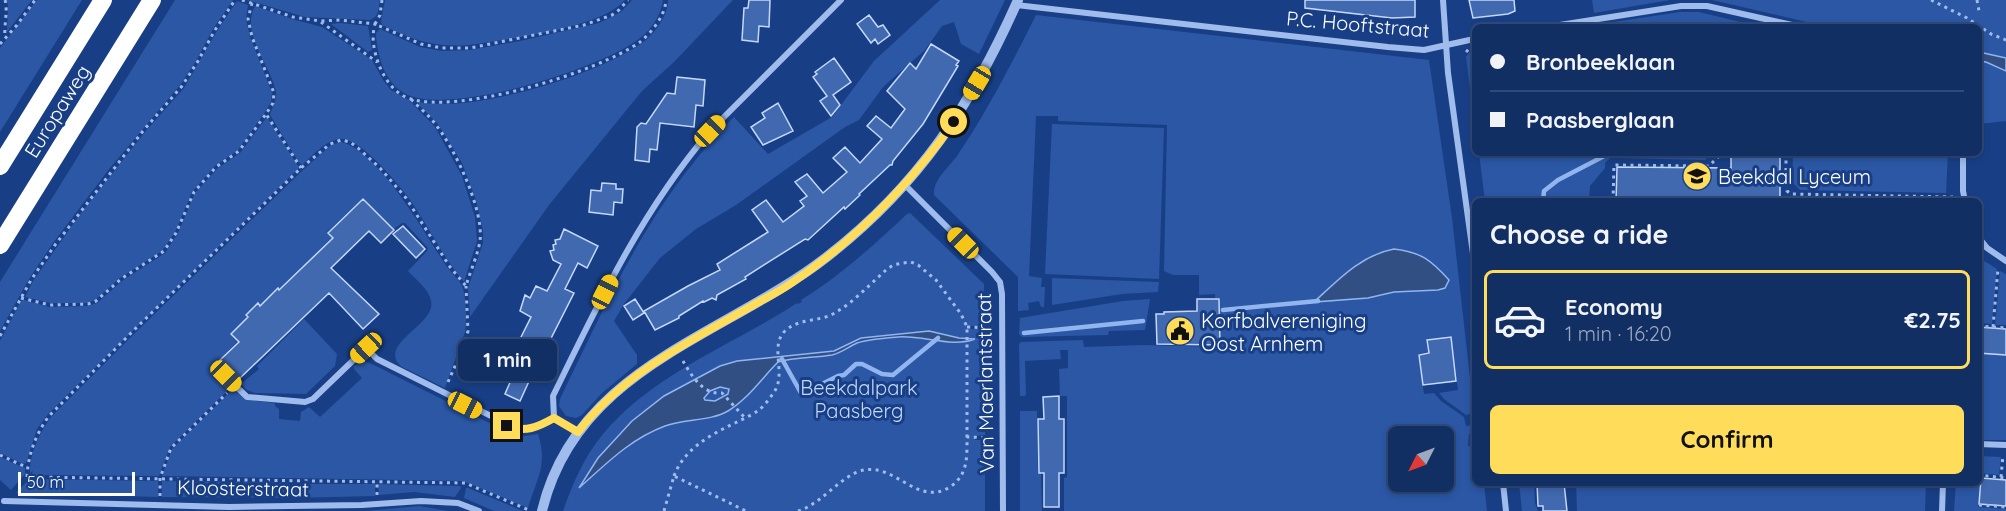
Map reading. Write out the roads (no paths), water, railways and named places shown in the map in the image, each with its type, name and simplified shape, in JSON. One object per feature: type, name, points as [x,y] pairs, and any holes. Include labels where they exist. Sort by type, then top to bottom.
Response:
[{"type":"highway","name":"Europaweg","points":[[0,166],[103,0]]},
{"type":"highway","name":"Europaweg","points":[[0,245],[152,0]]},
{"type":"street","points":[[554,418],[553,396],[623,256],[660,195],[710,131],[841,0]]},
{"type":"street","points":[[1443,0],[1446,45],[1472,246]]},
{"type":"street","points":[[542,511],[552,479],[578,432],[607,398],[676,348],[789,285],[887,205],[928,159],[954,122],[981,75],[1017,2]]},
{"type":"street","name":"P.C. Hooftstraat","points":[[1017,2],[1424,50],[1472,39]]},
{"type":"street","points":[[1565,24],[1705,3],[1789,24]]},
{"type":"street","points":[[1963,156],[1964,198]]},
{"type":"street","name":"Van Maerlantstraat","points":[[905,185],[993,272],[1000,282],[1003,328],[1003,511]]},
{"type":"street","points":[[1982,242],[2003,259]]},
{"type":"street","points":[[217,368],[247,397],[305,402],[313,399],[366,348],[377,359],[517,429],[535,428],[554,418]]},
{"type":"street","points":[[554,418],[578,432]]},
{"type":"street","points":[[1982,444],[2005,445]]},
{"type":"street","points":[[1503,486],[1506,511]]},
{"type":"street","points":[[1942,511],[1943,486]]},
{"type":"street","name":"Kloosterstraat","points":[[4,501],[229,507],[362,505],[421,501],[458,503],[479,511]]},
{"type":"waterway","points":[[1543,198],[1544,191],[1558,180],[1604,156]]},
{"type":"waterway","points":[[1223,310],[1318,301]]},
{"type":"waterway","points":[[1024,333],[1143,321]]},
{"type":"waterway","points":[[782,359],[801,393],[811,394],[820,385],[844,375],[856,364],[862,364],[882,374],[893,375],[938,338]]},
{"type":"place","name":"Beekdal Lyceum","points":[[1697,176]]},
{"type":"place","name":"Korfbalvereniging Oost Arnhem","points":[[1180,331]]},
{"type":"park label","name":"Beekdalpark Paasberg","points":[[859,398]]}]
